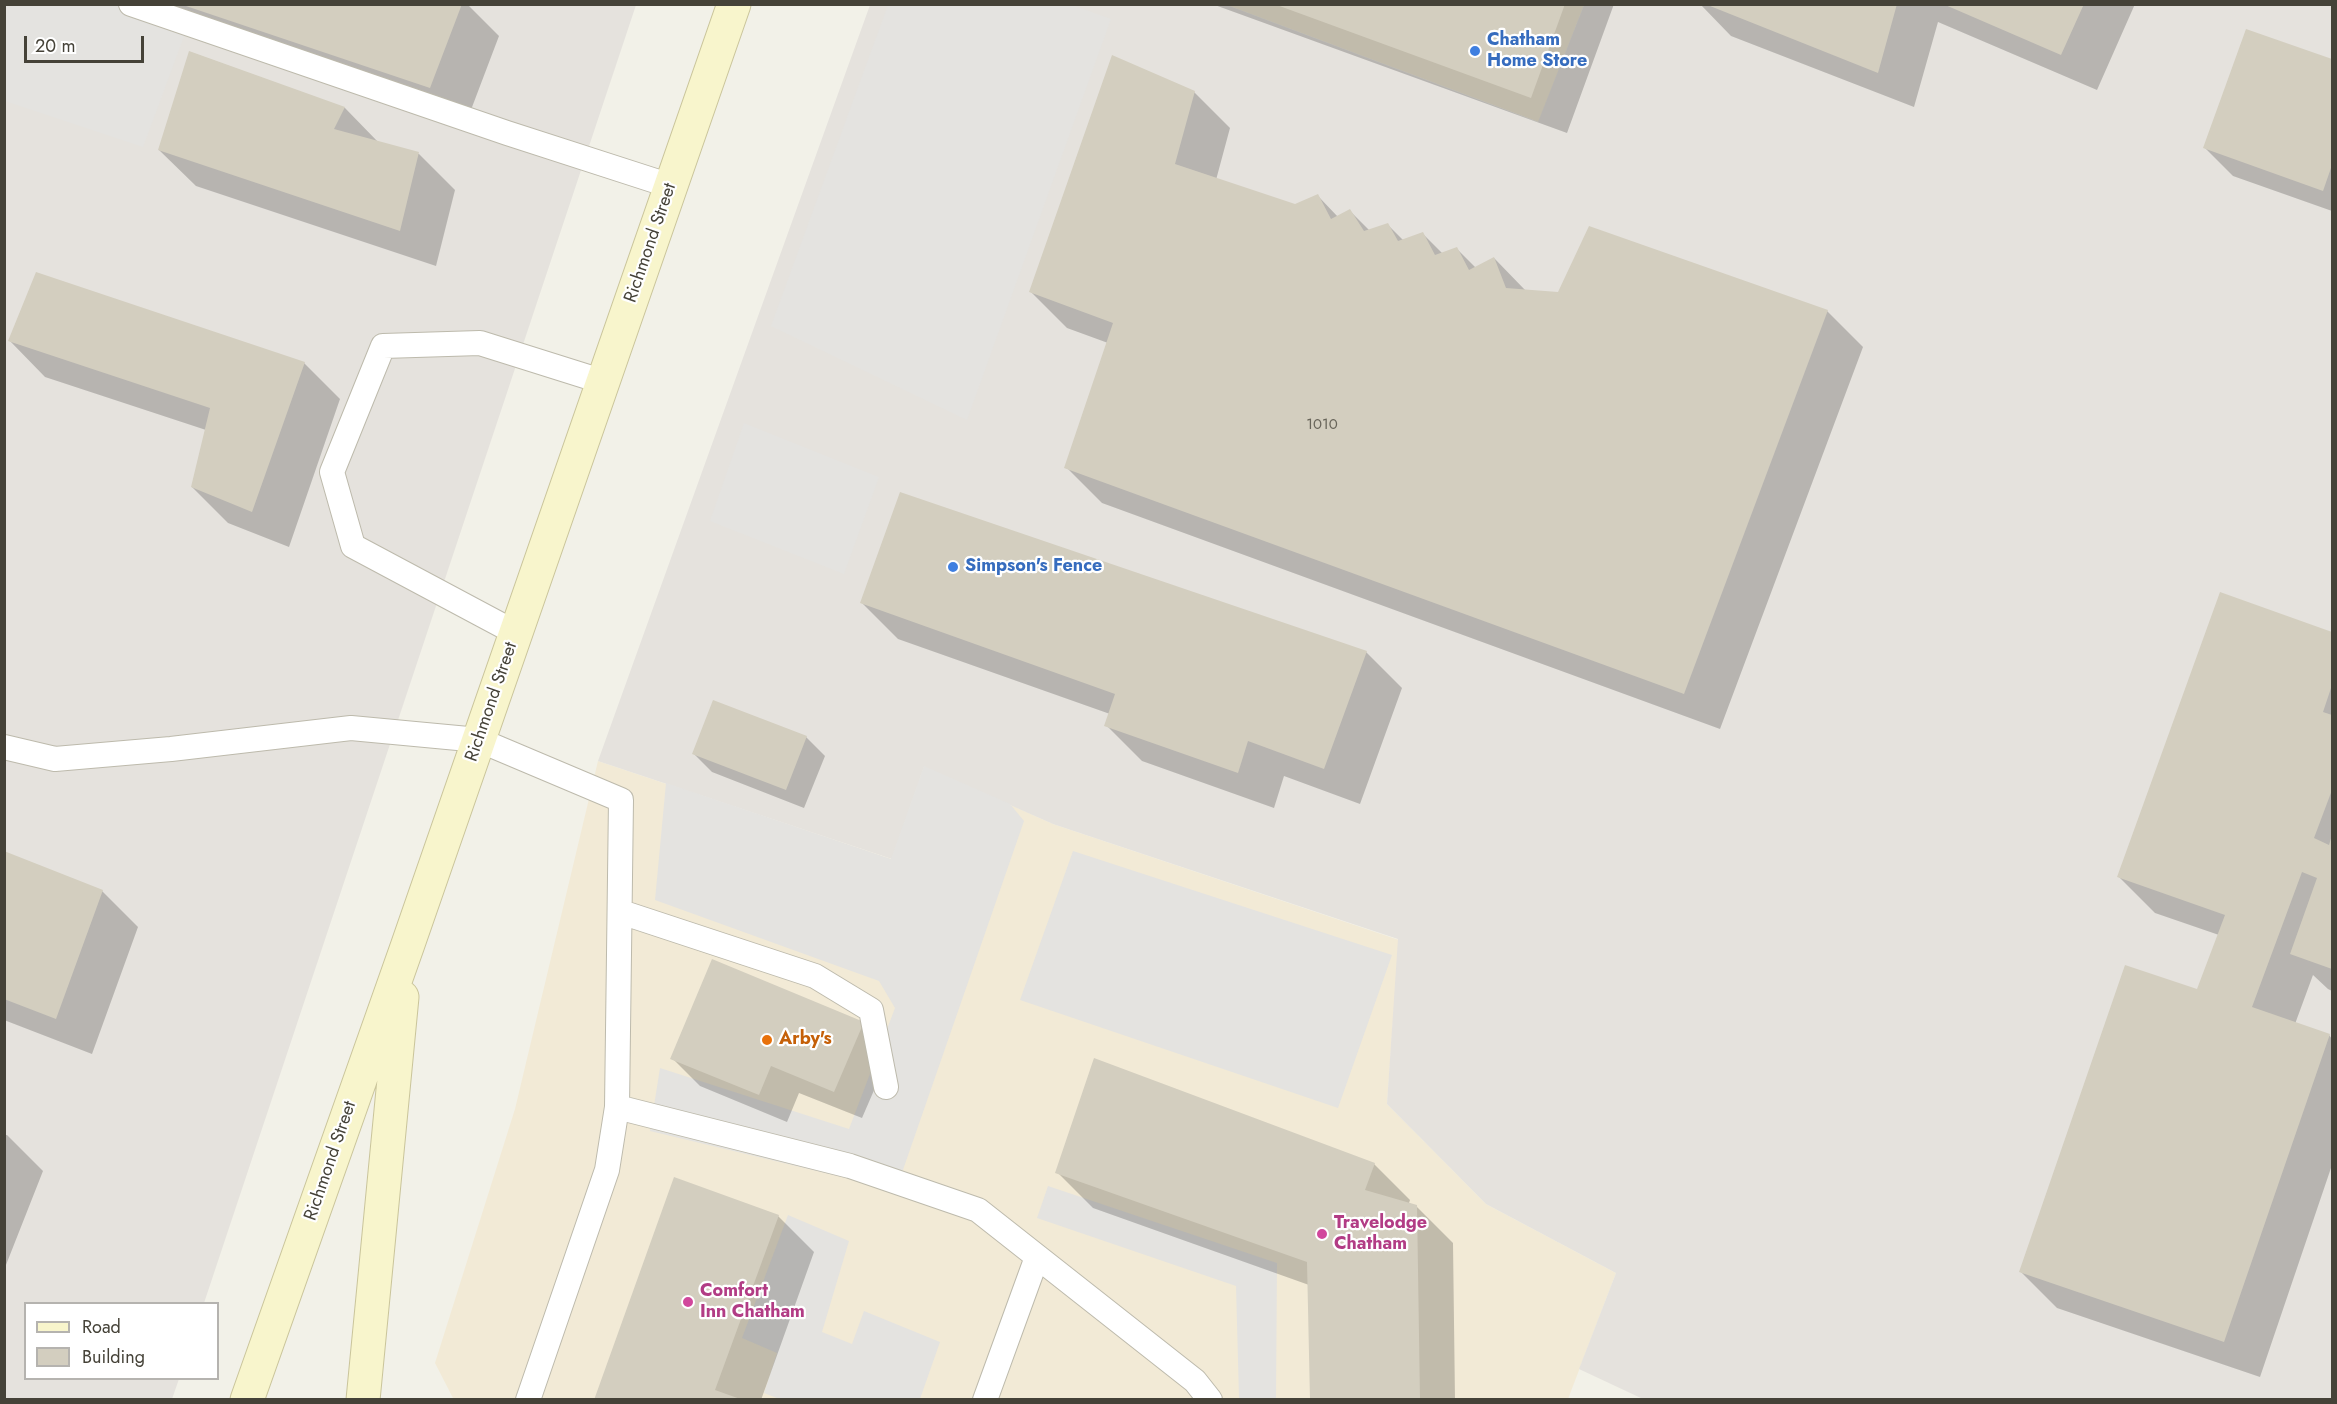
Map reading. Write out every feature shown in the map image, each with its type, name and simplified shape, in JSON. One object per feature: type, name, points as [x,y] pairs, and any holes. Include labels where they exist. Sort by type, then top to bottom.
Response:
[{"type":"main road","name":"Richmond Street","points":[[247,1400],[407,947],[734,4]]},
{"type":"main road","points":[[363,1400],[407,947]]},
{"type":"lane","points":[[131,4],[496,129],[671,186]]},
{"type":"lane","points":[[516,633],[353,546],[332,472],[383,346],[480,343],[603,382]]},
{"type":"lane","points":[[4,747],[55,759],[171,749],[351,728],[479,740],[621,800],[617,1107],[607,1170],[528,1400]]},
{"type":"lane","points":[[621,912],[815,976],[872,1010],[886,1087]]},
{"type":"lane","points":[[617,1107],[850,1166],[978,1210],[1195,1381],[1210,1400]]},
{"type":"lane","points":[[985,1400],[1037,1257]]},
{"type":"shaded area","points":[[5,5],[636,5],[204,1302],[24,1302],[24,1380],[179,1380],[172,1399],[5,1400]]},
{"type":"shaded area","points":[[5,5],[166,5],[192,15],[143,147],[5,101]]},
{"type":"shaded area","points":[[870,5],[1227,5],[1538,122],[1584,5],[2332,5],[2332,1399],[1643,1399],[1579,1369],[1616,1273],[1486,1204],[1387,1104],[1398,939],[1053,824],[924,767],[892,859],[598,761]]},
{"type":"shaded area","points":[[888,5],[1072,5],[1111,19],[967,420],[771,326]]},
{"type":"shaded area","name":"Chatham Home Store","points":[[1227,5],[1584,5],[1539,122]]},
{"type":"shaded area","points":[[744,423],[879,477],[844,574],[710,521]]},
{"type":"shaded area","points":[[598,761],[891,859],[924,766],[1053,824],[1399,940],[1387,1104],[1486,1204],[1616,1273],[1568,1399],[454,1400],[435,1363],[515,1109]]},
{"type":"shaded area","points":[[924,766],[1010,804],[1024,821],[896,1190],[650,1131],[660,1068],[849,1129],[895,1008],[879,981],[655,900],[666,783],[891,859]]},
{"type":"shaded area","points":[[1073,851],[1392,955],[1338,1108],[1020,1000]]},
{"type":"shaded area","points":[[1048,1186],[1277,1263],[1276,1399],[1239,1398],[1236,1286],[1037,1218]]},
{"type":"shaded area","points":[[788,1215],[849,1241],[822,1332],[852,1344],[864,1311],[940,1342],[920,1399],[782,1400],[764,1393],[777,1353],[742,1338]]},
{"type":"building","points":[[180,4],[462,4],[430,88]]},
{"type":"building","name":"Chatham Home Store","points":[[1274,4],[1565,4],[1531,98]]},
{"type":"building","points":[[1705,4],[1897,4],[1878,73]]},
{"type":"building","points":[[1943,4],[2084,4],[2061,55]]},
{"type":"building","points":[[2246,29],[2332,59],[2332,165],[2323,191],[2203,148]]},
{"type":"building","points":[[189,51],[345,107],[334,129],[419,152],[400,231],[158,150]]},
{"type":"building","points":[[1112,55],[1195,91],[1175,164],[1295,204],[1318,194],[1331,219],[1350,209],[1364,231],[1388,223],[1398,241],[1423,232],[1435,255],[1457,247],[1469,270],[1494,257],[1506,288],[1558,292],[1589,226],[1828,310],[1684,694],[1064,468],[1113,323],[1029,292]]},
{"type":"building","points":[[36,272],[305,362],[252,512],[191,487],[210,408],[8,341]]},
{"type":"building","points":[[900,492],[1367,651],[1324,769],[1248,741],[1238,773],[1104,726],[1115,694],[860,603]]},
{"type":"building","points":[[2220,592],[2332,632],[2332,685],[2323,712],[2332,715],[2332,790],[2314,838],[2329,845],[2332,835],[2332,969],[2290,954],[2317,878],[2302,872],[2252,1007],[2330,1034],[2224,1342],[2019,1272],[2125,965],[2197,989],[2225,915],[2117,877]]},
{"type":"building","points":[[713,700],[807,736],[786,790],[692,754]]},
{"type":"building","points":[[4,851],[103,890],[56,1019],[4,999]]},
{"type":"building","name":"Arby's","points":[[712,959],[864,1022],[834,1092],[771,1066],[759,1095],[670,1059]]},
{"type":"building","name":"Travelodge Chatham","points":[[1094,1058],[1375,1163],[1365,1190],[1417,1205],[1420,1400],[1310,1400],[1307,1262],[1055,1173]]},
{"type":"building","name":"Comfort Inn Chatham","points":[[674,1177],[779,1215],[715,1390],[743,1400],[594,1400]]},
{"type":"place","name":"Chatham Home Store","points":[[1475,51]]},
{"type":"place","name":"Simpson's Fence","points":[[953,567]]},
{"type":"place","name":"Arby's","points":[[767,1040]]},
{"type":"place","name":"Travelodge Chatham","points":[[1322,1234]]},
{"type":"place","name":"Comfort Inn Chatham","points":[[688,1302]]}]
